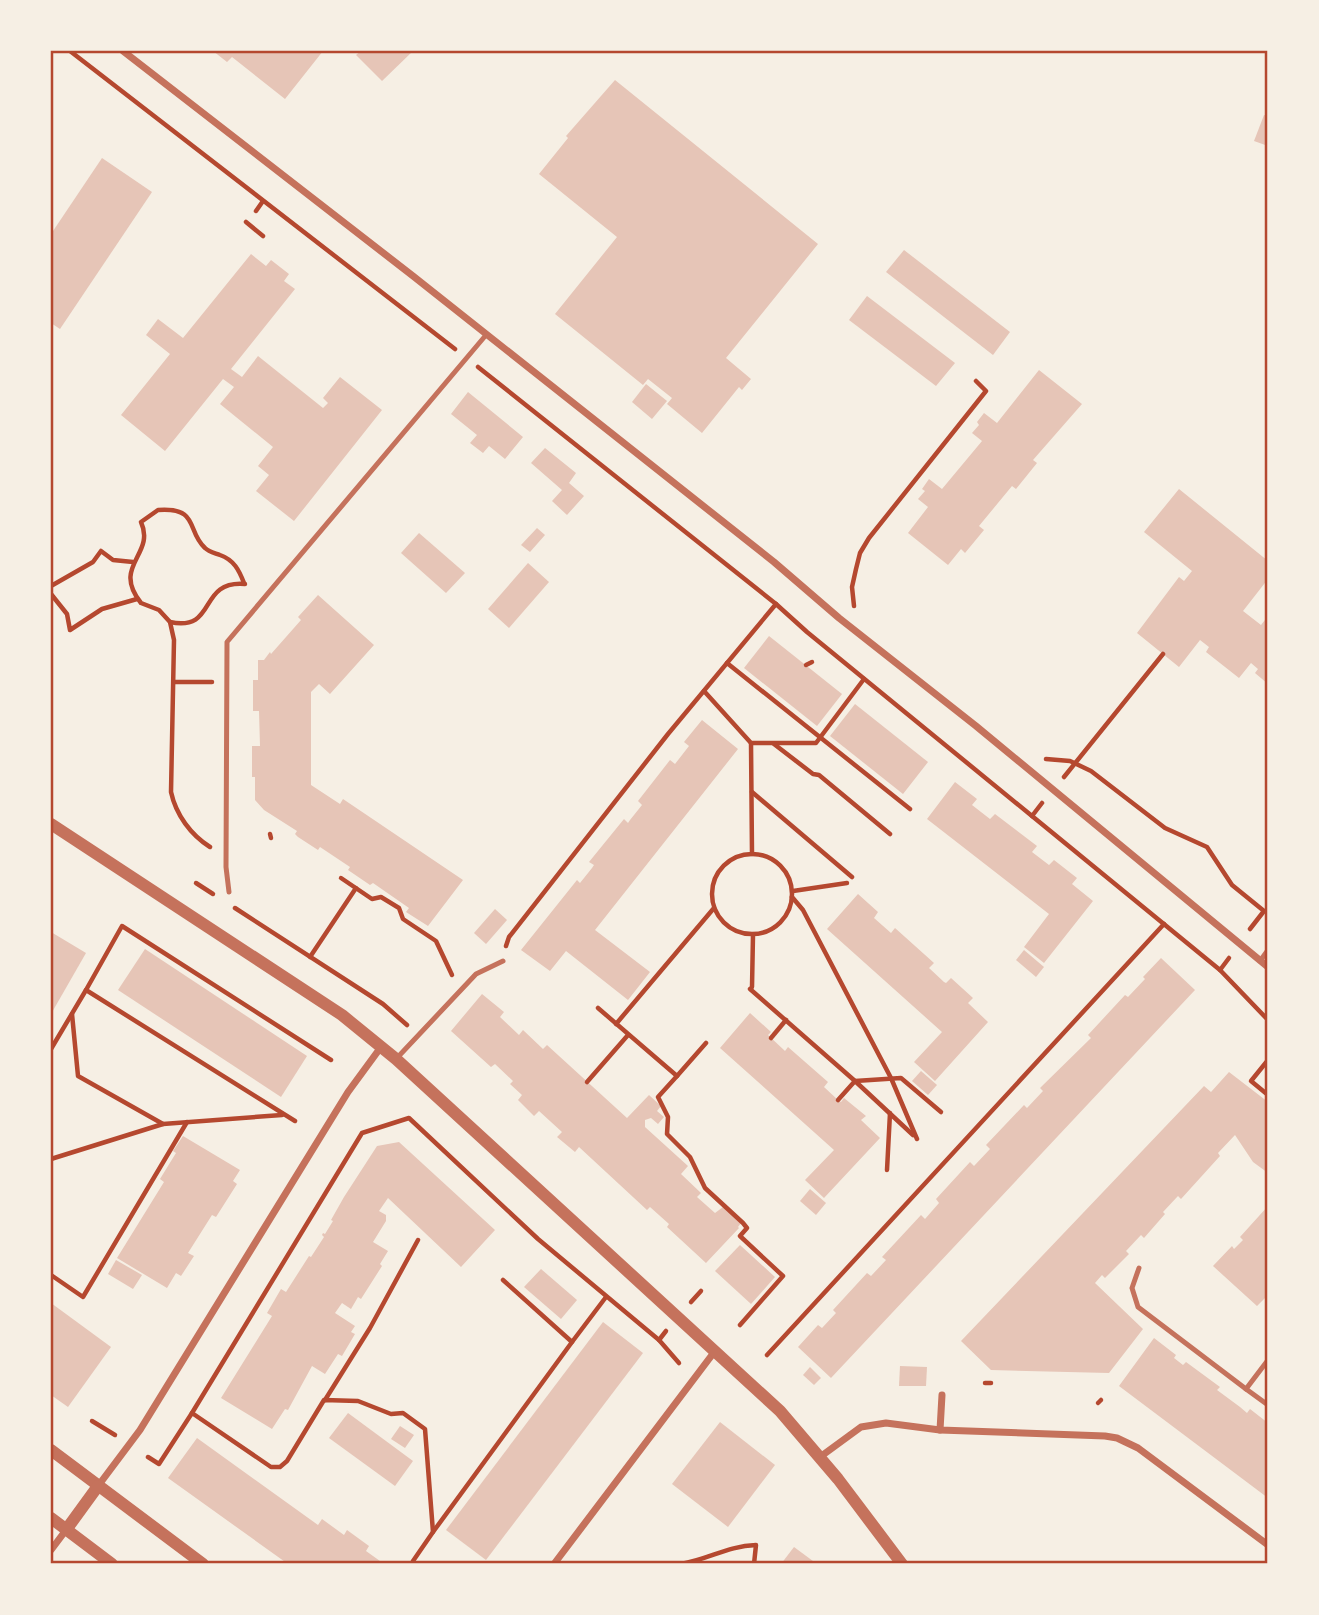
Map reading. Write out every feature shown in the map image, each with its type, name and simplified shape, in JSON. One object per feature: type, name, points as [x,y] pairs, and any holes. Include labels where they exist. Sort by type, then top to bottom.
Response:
[{"type":"street","points":[[122,51],[774,562],[1268,967]]},
{"type":"street","points":[[51,824],[342,1015],[396,1059],[780,1411],[820,1457],[902,1564]]},
{"type":"street","points":[[51,1550],[140,1430],[348,1092],[381,1047]]},
{"type":"street","points":[[554,1564],[715,1350]]},
{"type":"street","points":[[940,1430],[942,1395]]},
{"type":"street","points":[[820,1457],[846,1436],[871,1424],[886,1423],[940,1430],[1083,1434],[1117,1438],[1139,1448],[1268,1545]]},
{"type":"street","points":[[51,1450],[203,1564]]},
{"type":"street","points":[[51,1518],[112,1564]]},
{"type":"lane","points":[[229,892],[226,857],[228,642],[486,335]]},
{"type":"lane","points":[[1260,961],[1268,950]]},
{"type":"lane","points":[[396,1059],[476,974],[503,961]]},
{"type":"lane","points":[[1139,1268],[1132,1288],[1138,1307],[1268,1405]]},
{"type":"lane","points":[[1246,1389],[1268,1360]]},
{"type":"path","points":[[70,51],[467,358],[776,604],[1220,970],[1268,1020]]},
{"type":"path","points":[[256,211],[263,201]]},
{"type":"path","points":[[246,222],[263,236]]},
{"type":"path","points":[[864,614],[854,605],[852,587],[860,554],[914,478],[986,391],[975,381]]},
{"type":"path","points":[[226,857],[194,835],[172,798],[174,640],[170,622],[159,610],[138,599],[131,586],[130,571],[145,543],[145,529],[141,523],[158,510],[173,510],[188,518],[206,550],[225,556],[238,568],[244,583]]},
{"type":"path","points":[[51,586],[93,562],[101,551],[113,560],[133,562]]},
{"type":"path","points":[[170,622],[182,625],[194,623],[203,614],[211,597],[227,585],[254,585],[268,594]]},
{"type":"path","points":[[51,594],[66,614],[70,630],[102,609],[138,599]]},
{"type":"path","points":[[503,961],[509,937],[668,734],[776,604]]},
{"type":"path","points":[[1061,780],[1163,654]]},
{"type":"path","points":[[727,663],[910,809]]},
{"type":"path","points":[[751,743],[816,743],[864,679]]},
{"type":"path","points":[[174,682],[227,682]]},
{"type":"path","points":[[704,691],[751,743],[752,854]]},
{"type":"path","points":[[773,743],[813,774],[819,775],[890,834]]},
{"type":"path","points":[[1042,759],[1074,763],[1091,771],[1165,828],[1207,847],[1232,885],[1266,913],[1248,933]]},
{"type":"path","points":[[752,792],[852,877]]},
{"type":"path","points":[[1032,816],[1044,801]]},
{"type":"path","points":[[752,854],[771,858],[782,867],[791,883],[792,894],[789,912],[778,926],[753,935],[730,928],[718,916],[714,908],[713,886],[721,869],[733,859],[752,854]]},
{"type":"path","points":[[341,878],[372,899],[381,897],[399,908],[403,919],[436,941],[453,975]]},
{"type":"path","points":[[196,883],[223,900]]},
{"type":"path","points":[[792,894],[846,883]]},
{"type":"path","points":[[310,957],[356,888]]},
{"type":"path","points":[[753,935],[751,988],[917,1139],[891,1078],[803,910],[792,894]]},
{"type":"path","points":[[231,906],[383,1004],[412,1029]]},
{"type":"path","points":[[615,1024],[714,908]]},
{"type":"path","points":[[766,1355],[1164,924]]},
{"type":"path","points":[[51,1049],[122,926],[331,1060]]},
{"type":"path","points":[[415,937],[420,930]]},
{"type":"path","points":[[1220,970],[1231,955]]},
{"type":"path","points":[[86,990],[295,1121]]},
{"type":"path","points":[[598,1008],[677,1076]]},
{"type":"path","points":[[72,1013],[78,1076],[163,1124]]},
{"type":"path","points":[[771,1038],[786,1020]]},
{"type":"path","points":[[587,1082],[628,1035]]},
{"type":"path","points":[[706,1043],[658,1097],[668,1117],[667,1134],[690,1157],[705,1188],[747,1228],[740,1236],[783,1276],[740,1325]]},
{"type":"path","points":[[1268,1060],[1251,1081],[1268,1095]]},
{"type":"path","points":[[838,1100],[855,1081],[901,1078],[941,1112]]},
{"type":"path","points":[[887,1170],[890,1113]]},
{"type":"path","points":[[51,1159],[163,1124],[282,1115]]},
{"type":"path","points":[[148,1457],[159,1464],[362,1133],[409,1118],[538,1238],[659,1340],[679,1363]]},
{"type":"path","points":[[51,1275],[83,1297],[187,1122]]},
{"type":"path","points":[[192,1413],[271,1467],[280,1467],[287,1461],[370,1328],[418,1240]]},
{"type":"path","points":[[503,1280],[572,1342]]},
{"type":"path","points":[[691,1302],[701,1291]]},
{"type":"path","points":[[413,1561],[607,1297]]},
{"type":"path","points":[[659,1340],[667,1331]]},
{"type":"path","points":[[324,1400],[358,1401],[391,1414],[403,1413],[425,1429],[433,1532]]},
{"type":"path","points":[[92,1421],[116,1436]]},
{"type":"path","points":[[681,1564],[715,1555],[735,1546],[756,1545],[754,1564]]},
{"type":"building","points":[[213,51],[323,51],[285,99],[232,57],[227,62]]},
{"type":"building","points":[[361,51],[413,51],[382,81],[356,55]]},
{"type":"building","points":[[615,80],[818,244],[726,358],[751,379],[742,390],[739,387],[702,433],[667,404],[672,398],[648,379],[643,385],[555,314],[617,237],[539,174],[568,138],[566,136]]},
{"type":"building","points":[[1264,115],[1268,116],[1268,146],[1254,141]]},
{"type":"building","points":[[102,158],[152,192],[60,329],[51,323],[51,234]]},
{"type":"building","points":[[904,250],[1010,332],[993,355],[886,272]]},
{"type":"building","points":[[251,254],[266,266],[271,260],[289,274],[284,281],[295,289],[231,369],[242,377],[258,356],[323,408],[328,403],[323,398],[340,377],[382,410],[294,521],[256,491],[269,475],[258,466],[273,447],[220,404],[234,387],[223,379],[165,451],[121,415],[170,354],[146,335],[158,319],[183,338]]},
{"type":"building","points":[[867,296],[955,363],[936,386],[849,320]]},
{"type":"building","points":[[1039,370],[1082,404],[1033,460],[1037,463],[1016,489],[1012,486],[979,526],[984,530],[965,553],[961,549],[948,565],[908,533],[928,507],[918,499],[925,491],[922,489],[929,479],[942,489],[982,441],[972,433],[984,413],[997,423]]},
{"type":"building","points":[[646,384],[667,401],[652,419],[632,402]]},
{"type":"building","points":[[468,392],[523,437],[505,459],[489,446],[483,453],[470,443],[477,435],[451,414]]},
{"type":"building","points":[[545,448],[576,473],[569,483],[584,496],[567,515],[552,501],[562,490],[531,463]]},
{"type":"building","points":[[1179,489],[1268,561],[1268,579],[1243,611],[1261,625],[1268,616],[1268,684],[1255,673],[1258,669],[1251,663],[1239,678],[1206,652],[1209,647],[1200,640],[1179,667],[1137,633],[1179,577],[1184,581],[1192,571],[1144,532]]},
{"type":"building","points":[[537,528],[545,535],[530,552],[521,545]]},
{"type":"building","points":[[419,533],[465,573],[446,593],[401,553]]},
{"type":"building","points":[[528,563],[549,582],[509,628],[488,609]]},
{"type":"building","points":[[318,595],[374,645],[330,694],[319,684],[311,692],[311,785],[340,804],[343,799],[463,880],[428,926],[406,912],[409,908],[373,883],[370,885],[348,870],[350,867],[320,847],[318,850],[298,837],[295,834],[297,831],[264,810],[255,800],[252,746],[260,746],[259,711],[253,711],[253,680],[258,680],[258,660],[264,660],[270,652],[271,654],[301,620],[298,617]]},
{"type":"building","points":[[769,636],[842,694],[817,726],[744,668]]},
{"type":"building","points":[[855,704],[928,762],[903,794],[830,736]]},
{"type":"building","points":[[702,720],[738,749],[595,930],[650,972],[628,1000],[566,951],[550,971],[521,950],[577,880],[580,883],[592,868],[594,865],[589,862],[624,819],[628,823],[642,805],[638,801],[670,760],[675,764],[689,746],[684,742]]},
{"type":"building","points":[[955,782],[977,799],[972,805],[990,819],[995,814],[1037,846],[1032,852],[1049,865],[1054,860],[1077,878],[1072,884],[1093,901],[1044,963],[1024,947],[1049,914],[927,819]]},
{"type":"building","points":[[858,894],[878,912],[874,918],[891,933],[895,928],[934,963],[929,968],[944,982],[951,978],[973,998],[968,1003],[988,1022],[935,1081],[914,1062],[942,1032],[827,929]]},
{"type":"building","points":[[495,909],[507,920],[486,944],[474,933]]},
{"type":"building","points":[[51,932],[86,953],[51,1014]]},
{"type":"building","points":[[145,949],[307,1056],[281,1097],[118,990]]},
{"type":"building","points":[[1024,950],[1044,967],[1036,977],[1016,960]]},
{"type":"building","points":[[1161,958],[1195,990],[831,1378],[798,1347],[818,1325],[822,1328],[836,1313],[833,1310],[867,1273],[871,1276],[886,1260],[882,1257],[921,1215],[925,1219],[939,1203],[936,1199],[970,1162],[974,1166],[990,1149],[986,1145],[1024,1105],[1027,1108],[1043,1091],[1040,1088],[1091,1038],[1088,1035],[1125,995],[1128,997]]},
{"type":"building","points":[[482,994],[504,1012],[500,1017],[519,1035],[523,1030],[543,1049],[547,1045],[627,1118],[649,1095],[661,1106],[657,1111],[664,1117],[658,1124],[651,1118],[645,1120],[645,1127],[688,1166],[681,1174],[701,1193],[697,1197],[715,1213],[723,1207],[741,1223],[706,1263],[667,1227],[669,1224],[650,1207],[647,1210],[579,1147],[575,1152],[557,1137],[562,1132],[539,1111],[534,1116],[518,1100],[522,1095],[510,1084],[513,1081],[495,1064],[491,1067],[451,1031]]},
{"type":"building","points":[[750,1013],[771,1032],[768,1035],[785,1051],[788,1047],[828,1082],[824,1087],[838,1100],[841,1102],[844,1098],[866,1116],[861,1120],[880,1138],[824,1198],[805,1180],[834,1150],[720,1048]]},
{"type":"building","points":[[921,1071],[937,1085],[928,1095],[912,1081]]},
{"type":"building","points":[[1229,1072],[1268,1102],[1268,1173],[1253,1162],[1235,1135],[1181,1199],[1178,1196],[1144,1238],[1141,1235],[1126,1251],[1129,1254],[1105,1278],[1102,1275],[1095,1283],[1143,1329],[1109,1373],[991,1370],[961,1341],[1204,1086],[1211,1092]]},
{"type":"building","points":[[183,1136],[240,1170],[233,1181],[237,1184],[216,1217],[212,1215],[188,1253],[194,1256],[181,1276],[176,1273],[167,1288],[117,1258],[164,1182],[160,1179]]},
{"type":"building","points":[[399,1142],[495,1230],[461,1267],[388,1198],[379,1211],[386,1215],[386,1221],[373,1242],[388,1251],[380,1264],[382,1266],[361,1299],[358,1297],[351,1309],[342,1303],[335,1313],[355,1326],[351,1332],[355,1334],[342,1356],[338,1354],[325,1374],[312,1366],[288,1410],[285,1409],[272,1429],[221,1398],[272,1316],[267,1313],[281,1289],[286,1292],[309,1256],[311,1257],[344,1197],[377,1146]]},
{"type":"building","points":[[810,1189],[826,1203],[816,1215],[800,1201]]},
{"type":"building","points":[[1268,1206],[1268,1295],[1257,1306],[1213,1266],[1232,1246],[1234,1249],[1243,1240],[1240,1237]]},
{"type":"building","points":[[740,1245],[775,1277],[751,1304],[715,1271]]},
{"type":"building","points":[[116,1260],[142,1275],[133,1289],[108,1274]]},
{"type":"building","points":[[541,1269],[577,1300],[561,1319],[524,1287]]},
{"type":"building","points":[[51,1303],[111,1347],[68,1407],[51,1395]]},
{"type":"building","points":[[603,1322],[643,1353],[486,1560],[446,1530]]},
{"type":"building","points":[[1154,1338],[1176,1355],[1174,1358],[1183,1365],[1186,1362],[1220,1387],[1217,1390],[1247,1413],[1250,1409],[1268,1423],[1268,1498],[1119,1386]]},
{"type":"building","points":[[900,1366],[927,1367],[926,1386],[899,1386]]},
{"type":"building","points":[[810,1367],[821,1378],[814,1385],[803,1375]]},
{"type":"building","points":[[348,1413],[413,1461],[395,1486],[329,1438]]},
{"type":"building","points":[[720,1422],[775,1465],[728,1527],[672,1484]]},
{"type":"building","points":[[400,1426],[414,1435],[405,1448],[391,1439]]},
{"type":"building","points":[[197,1438],[318,1525],[322,1519],[344,1535],[347,1530],[369,1546],[366,1551],[380,1561],[378,1564],[288,1564],[168,1478]]},
{"type":"building","points":[[794,1547],[817,1564],[781,1564]]}]
